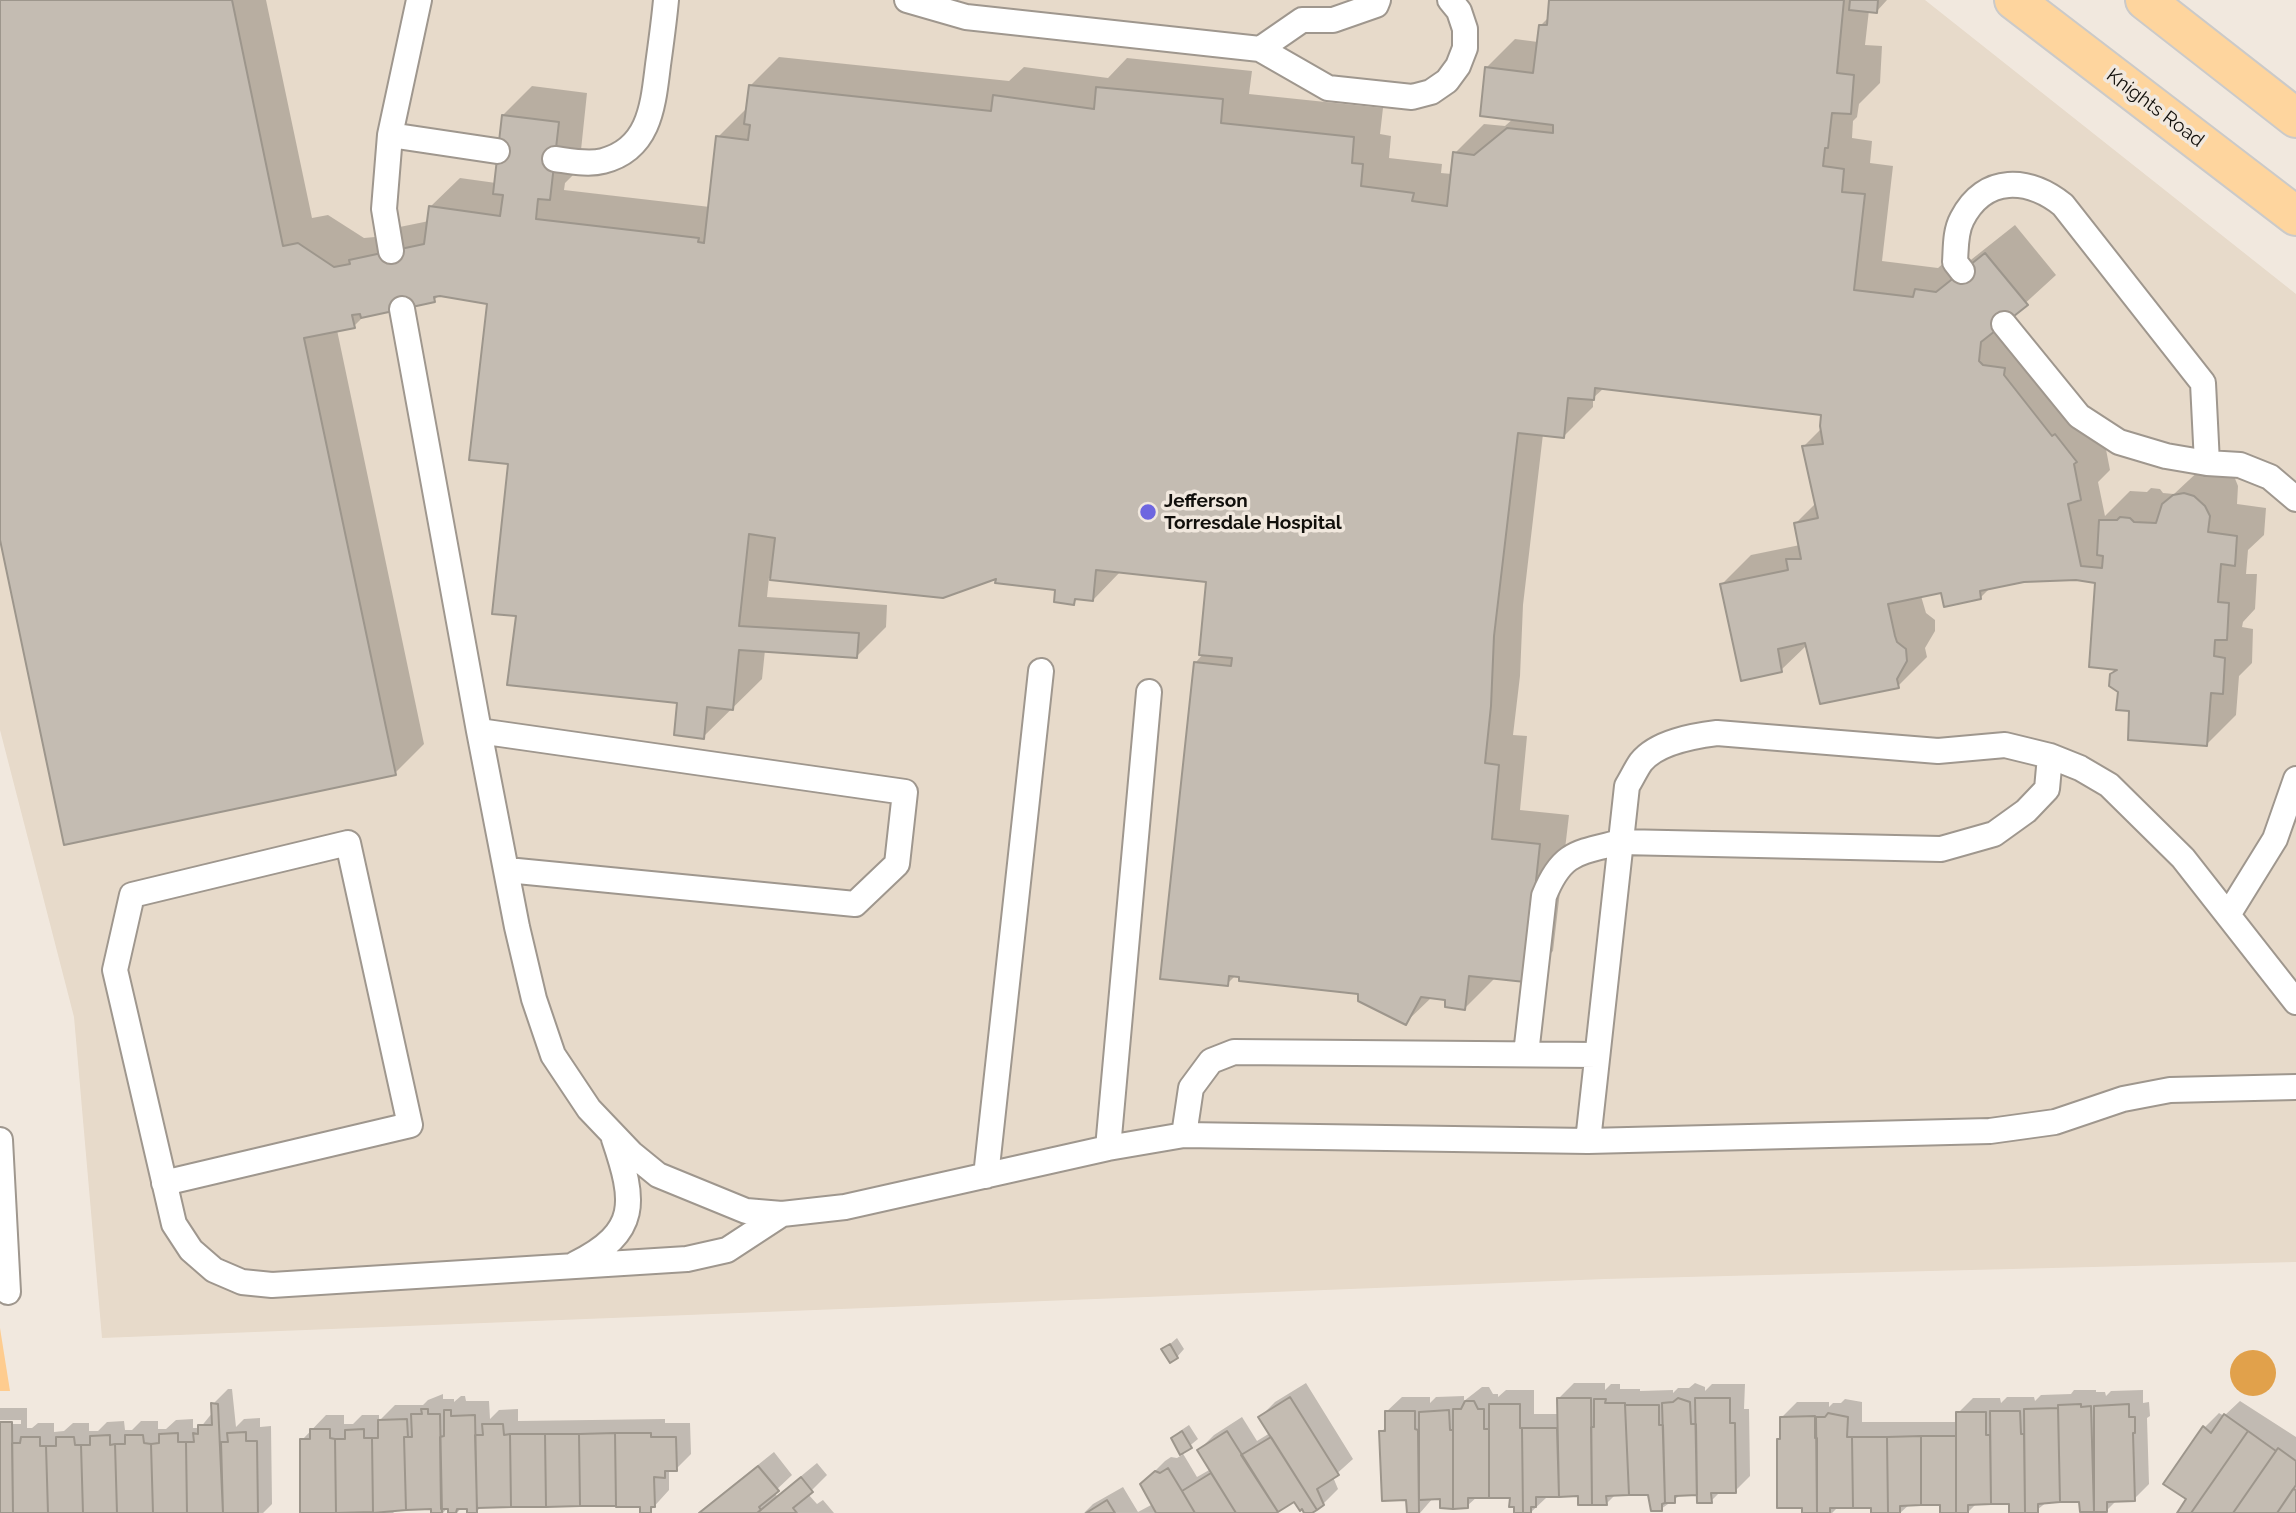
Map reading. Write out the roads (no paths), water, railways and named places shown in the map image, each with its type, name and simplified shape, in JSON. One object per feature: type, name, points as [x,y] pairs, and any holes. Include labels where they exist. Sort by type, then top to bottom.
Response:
[{"type":"main road","name":"Knights Road","points":[[2014,0],[2296,216]]},
{"type":"main road","points":[[2145,0],[2296,118]]},
{"type":"lane","points":[[391,251],[384,209],[390,135],[419,0]]},
{"type":"lane","points":[[555,159],[580,163],[602,161],[622,153],[639,139],[649,120],[654,99],[666,0]]},
{"type":"lane","points":[[907,0],[966,17],[1259,49],[1328,88],[1412,97],[1431,92],[1447,82],[1458,66],[1465,48],[1465,29],[1459,11],[1450,0]]},
{"type":"lane","points":[[1259,49],[1298,10],[1332,20],[1376,5],[1378,0]]},
{"type":"lane","points":[[390,135],[497,151]]},
{"type":"lane","points":[[1962,271],[1955,262],[1956,240],[1961,220],[1972,203],[1989,191],[2008,185],[2028,185],[2048,192],[2063,205],[2203,383],[2207,463]]},
{"type":"lane","points":[[402,309],[479,731],[534,999],[553,1055],[589,1109],[657,1175],[746,1211],[782,1213],[845,1207],[1108,1148],[1184,1135],[1588,1141],[1990,1131],[2055,1122],[2123,1099],[2170,1090],[2296,1087]]},
{"type":"lane","points":[[2004,324],[2079,416],[2119,442],[2166,456],[2240,465],[2270,477],[2296,499]]},
{"type":"lane","points":[[986,1175],[1041,671]]},
{"type":"lane","points":[[1108,1148],[1149,692]]},
{"type":"lane","points":[[479,731],[905,792],[897,864],[855,904],[507,870]]},
{"type":"lane","points":[[1588,1141],[1627,786],[1642,760],[1660,748],[1691,737],[1717,733],[1938,751],[2005,745],[2050,756],[2080,768],[2109,785],[2183,858],[2296,1002]]},
{"type":"lane","points":[[1526,1054],[1544,896],[1554,872],[1574,854],[1621,842],[1941,849],[1994,834],[2026,811],[2047,789],[2050,756]]},
{"type":"lane","points":[[2228,915],[2275,839],[2296,779]]},
{"type":"lane","points":[[164,1183],[410,1125],[348,843],[132,895],[115,970],[164,1183],[174,1224],[191,1250],[214,1270],[242,1282],[272,1285],[687,1259],[727,1250],[782,1213]]},
{"type":"lane","points":[[1184,1135],[1191,1088],[1211,1061],[1234,1052],[1597,1055]]},
{"type":"lane","points":[[568,1268],[611,1242],[625,1218],[629,1190],[611,1133]]},
{"type":"lane","points":[[0,1140],[8,1292]]},
{"type":"place","name":"Jefferson Torresdale Hospital","points":[[1148,512]]}]
